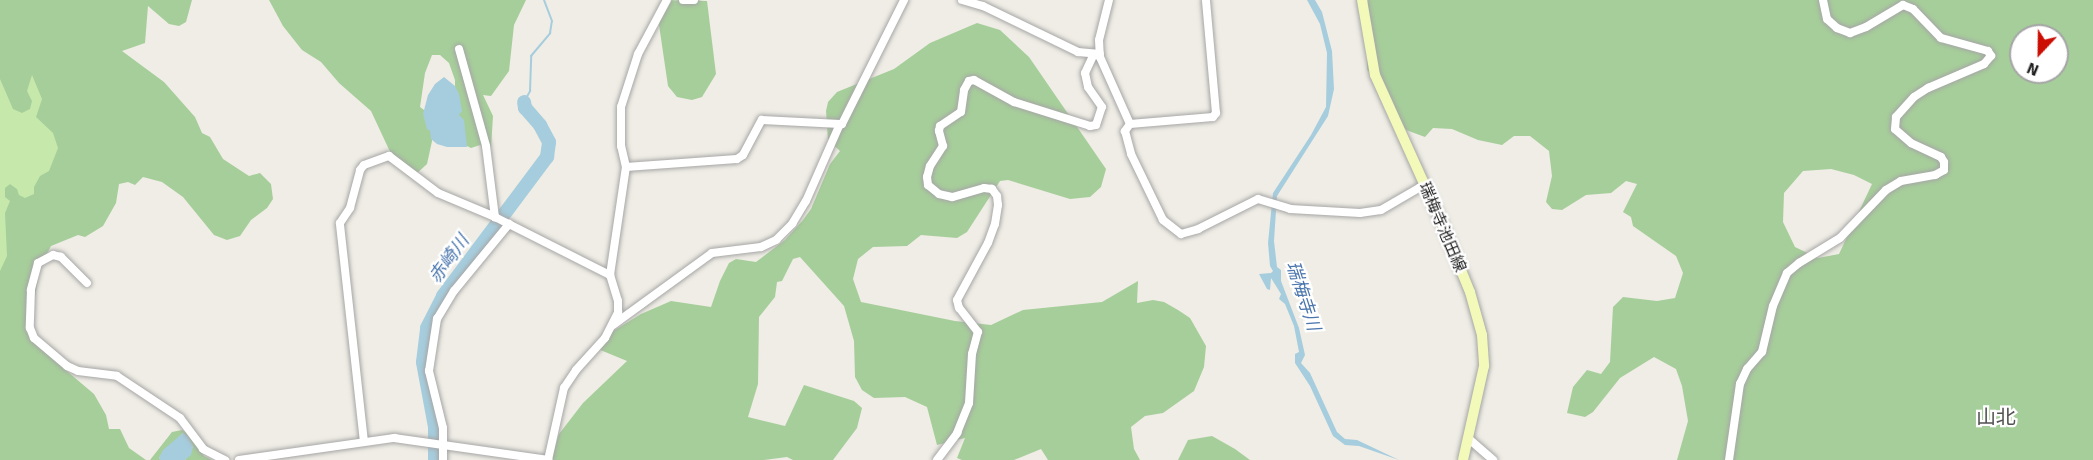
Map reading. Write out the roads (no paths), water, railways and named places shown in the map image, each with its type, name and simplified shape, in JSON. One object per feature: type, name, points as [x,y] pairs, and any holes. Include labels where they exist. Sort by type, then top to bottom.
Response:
[{"type":"main road","name":"瑞梅寺池田線","points":[[1362,0],[1375,75],[1470,292],[1482,335],[1484,366],[1463,460]]},
{"type":"street","points":[[241,460],[394,438],[548,460],[564,388],[576,369],[605,338],[613,325],[618,301],[610,275],[626,167],[621,146],[621,117],[627,82],[638,54],[667,0]]},
{"type":"street","points":[[683,0],[694,0]]},
{"type":"street","points":[[613,325],[712,253],[761,247],[776,240],[792,224],[806,201],[840,124],[843,124],[904,0]]},
{"type":"street","points":[[962,0],[983,6],[1078,52],[1097,54]]},
{"type":"street","points":[[937,460],[957,433],[969,403],[972,354],[978,332],[959,308],[957,300],[988,243],[995,224],[998,205],[997,196],[992,189],[984,188],[952,197],[939,194],[928,185],[927,177],[930,166],[943,147],[940,126],[961,112],[964,90],[969,81],[974,80],[1014,102],[1090,126],[1096,125],[1102,107],[1088,87],[1085,73],[1097,54],[1108,0]]},
{"type":"street","points":[[1206,0],[1216,113],[1213,117],[1130,124],[1125,131],[1131,154],[1163,220],[1176,232],[1181,234],[1198,228],[1258,199],[1284,207],[1343,212],[1381,210],[1424,185]]},
{"type":"street","points":[[1730,460],[1740,384],[1747,369],[1762,352],[1773,306],[1787,273],[1840,238],[1893,186],[1911,177],[1935,175],[1944,170],[1941,157],[1911,142],[1895,129],[1896,117],[1914,97],[1928,88],[1984,64],[1991,56],[1988,51],[1941,38],[1913,9],[1903,5],[1866,27],[1850,33],[1837,28],[1827,19],[1823,0]]},
{"type":"street","points":[[459,49],[486,146],[495,217]]},
{"type":"street","points":[[1097,54],[1130,124]]},
{"type":"street","points":[[626,167],[737,159],[743,155],[762,120],[840,124]]},
{"type":"street","points":[[364,442],[340,223],[350,208],[360,170],[364,165],[389,156],[438,193],[495,217],[610,275]]},
{"type":"street","points":[[443,460],[443,428],[429,371],[437,319],[454,291],[509,224]]},
{"type":"street","points":[[87,283],[61,257],[53,255],[44,257],[38,263],[31,290],[30,328],[34,338],[67,366],[78,371],[117,376],[180,418],[203,449],[225,460]]},
{"type":"street","points":[[1469,439],[1493,460]]},
{"type":"water","name":"瑞梅寺川","points":[[1307,0],[1315,0],[1322,12],[1332,51],[1334,89],[1328,116],[1277,196],[1274,241],[1277,267],[1281,270],[1281,281],[1299,328],[1305,355],[1301,363],[1310,373],[1337,432],[1345,439],[1357,440],[1399,460],[1359,446],[1345,445],[1333,436],[1310,386],[1295,363],[1295,354],[1299,352],[1294,326],[1285,304],[1279,299],[1281,294],[1271,278],[1270,290],[1267,289],[1259,274],[1273,271],[1270,266],[1268,243],[1273,193],[1311,135],[1326,107],[1327,53],[1320,24]]},
{"type":"water","points":[[444,77],[455,86],[459,94],[462,111],[459,115],[464,120],[467,147],[447,147],[437,144],[431,139],[430,131],[427,129],[423,114],[428,95],[435,84]]},
{"type":"water","points":[[183,433],[188,436],[193,447],[191,455],[185,460],[160,460],[163,450]]},
{"type":"waterway","points":[[524,102],[530,91],[531,56],[550,33],[552,21],[544,0]]},
{"type":"waterway","name":"赤崎川","points":[[435,460],[435,427],[423,362],[427,328],[443,296],[547,157],[549,142],[540,125],[525,108],[524,102]]},
{"type":"district","name":"山北","points":[[1996,417]]}]
